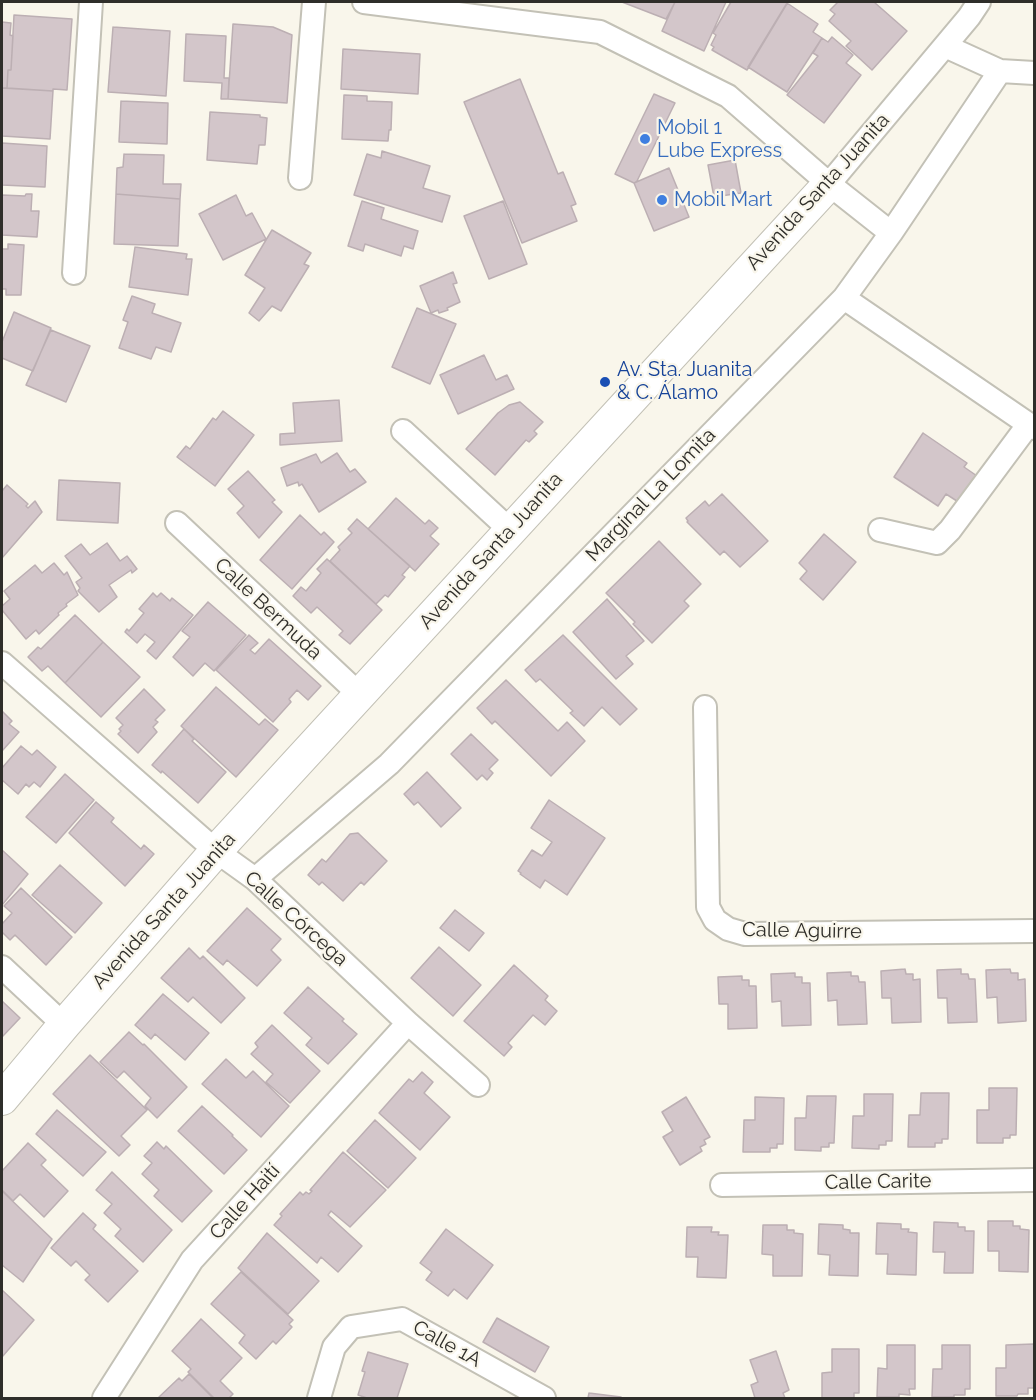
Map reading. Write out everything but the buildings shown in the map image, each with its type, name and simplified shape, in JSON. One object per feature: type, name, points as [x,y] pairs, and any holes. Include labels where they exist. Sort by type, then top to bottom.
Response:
[{"type":"street","points":[[74,273],[91,2]]},
{"type":"street","points":[[300,178],[314,2]]},
{"type":"street","points":[[364,2],[600,32],[728,96],[829,184],[891,233]]},
{"type":"street","name":"Avenida Santa Juanita","points":[[2,1100],[64,1024],[216,851],[829,184],[979,2]]},
{"type":"street","points":[[945,46],[1000,71],[1035,73]]},
{"type":"street","name":"Marginal La Lomita","points":[[255,879],[389,764],[844,298],[891,233],[1000,71]]},
{"type":"street","points":[[844,298],[1031,427],[950,530],[937,543],[880,530]]},
{"type":"street","points":[[403,431],[510,530]]},
{"type":"street","name":"Calle Bermuda","points":[[177,523],[360,695]]},
{"type":"street","name":"Calle Córcega","points":[[2,663],[216,851],[255,879],[408,1023],[478,1085]]},
{"type":"street","name":"Calle Aguirre","points":[[705,707],[708,907],[715,920],[728,929],[745,934],[1035,931]]},
{"type":"street","points":[[2,967],[64,1024]]},
{"type":"street","name":"Calle Haití","points":[[104,1398],[192,1260],[408,1023]]},
{"type":"street","name":"Calle Carite","points":[[722,1185],[1035,1180]]},
{"type":"street","name":"Calle 1A","points":[[319,1398],[334,1347],[351,1327],[402,1319],[544,1398]]},
{"type":"place","name":"Mobil 1 Lube Express","points":[[645,139]]},
{"type":"place","name":"Mobil Mart","points":[[662,200]]},
{"type":"place","name":"Av. Sta. Juanita & C. Álamo","points":[[605,382]]}]
